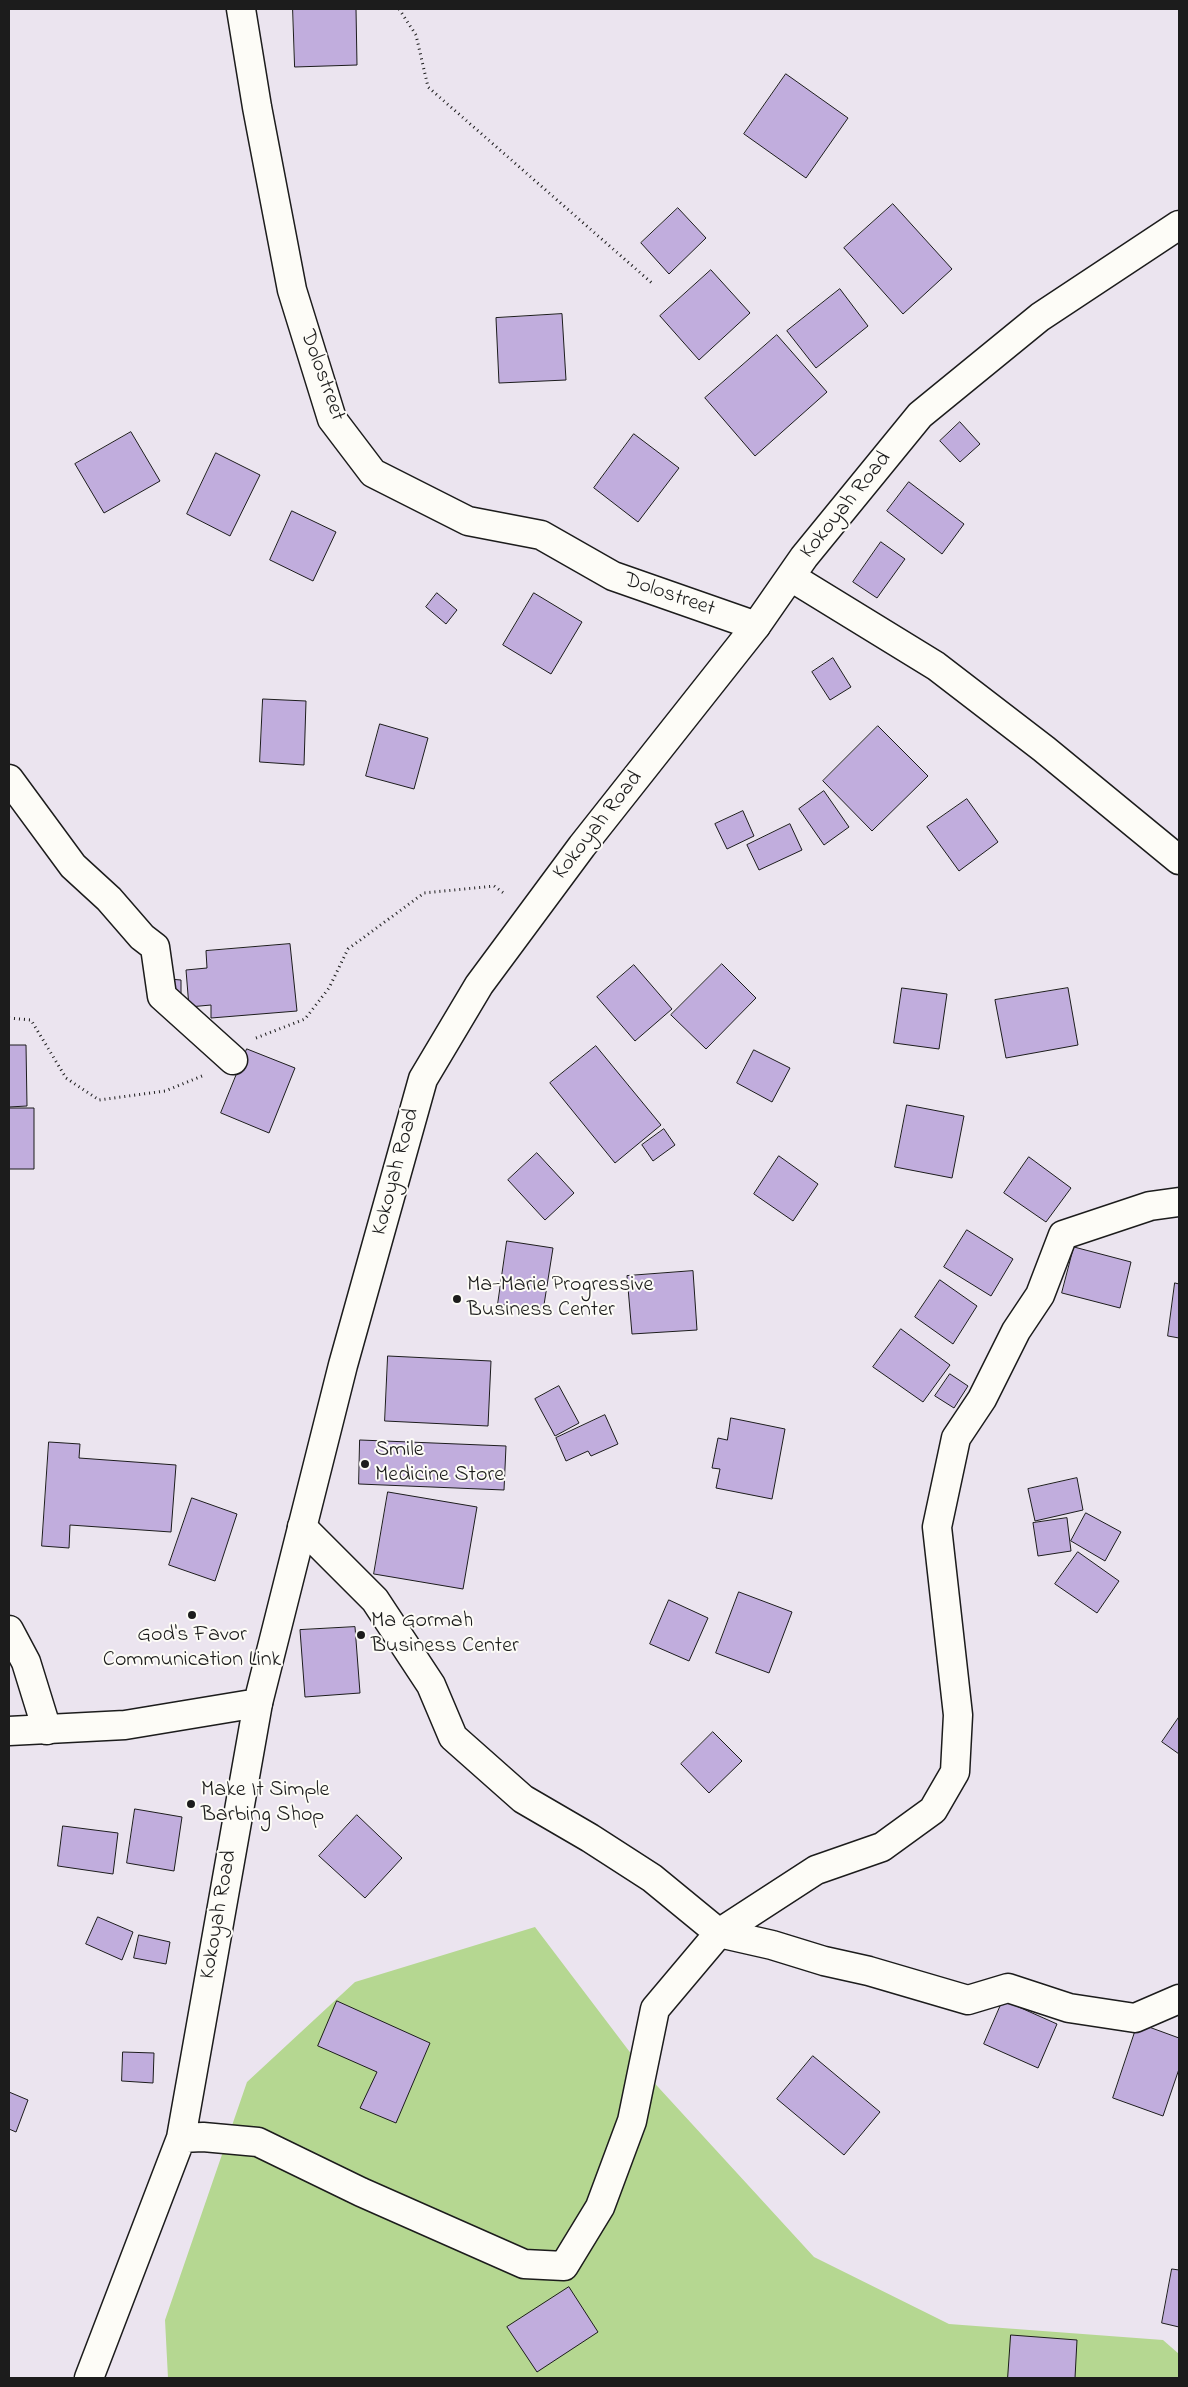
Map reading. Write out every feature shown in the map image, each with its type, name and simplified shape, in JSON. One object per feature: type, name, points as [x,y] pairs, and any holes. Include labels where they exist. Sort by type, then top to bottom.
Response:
[{"type":"street","name":"Dolostreet","points":[[241,9],[256,107],[292,290],[332,419],[372,473],[468,521],[541,535],[612,576],[756,626]]},
{"type":"street","name":"Kokoyah Road","points":[[89,2378],[181,2138],[258,1704],[343,1365],[423,1080],[479,985],[582,846],[756,626],[804,557],[920,415],[1040,317],[1179,225]]},
{"type":"street","points":[[791,577],[936,666],[1179,860]]},
{"type":"street","points":[[9,779],[73,866],[155,947],[162,996],[233,1060]]},
{"type":"street","points":[[181,2138],[203,2137],[258,2142],[361,2192],[524,2264],[564,2266],[600,2207],[632,2121],[655,2009],[719,1933],[816,1870],[882,1847],[933,1810],[955,1772],[958,1715],[937,1527],[956,1438],[982,1400],[1016,1330],[1040,1295],[1063,1235],[1150,1206],[1179,1202]]},
{"type":"street","points":[[302,1527],[374,1600],[430,1685],[453,1737],[523,1799],[590,1838],[652,1878],[719,1933],[869,1971],[968,2000],[1008,1988],[1069,2008],[1134,2018],[1179,1999]]},
{"type":"street","points":[[9,1630],[26,1662],[47,1730]]},
{"type":"street","points":[[9,1731],[126,1725],[258,1704]]},
{"type":"path","points":[[399,9],[416,35],[428,87],[654,284]]},
{"type":"path","points":[[9,1018],[31,1020],[66,1078],[99,1100],[165,1091],[220,1069],[233,1060],[243,1042],[305,1019],[329,988],[348,949],[424,893],[494,886],[532,913]]},
{"type":"green space","points":[[535,1927],[648,2076],[814,2257],[949,2324],[1163,2340],[1179,2354],[1179,2378],[168,2378],[165,2320],[247,2082],[355,1982]]},
{"type":"building","points":[[293,9],[356,9],[357,65],[295,67]]},
{"type":"building","points":[[786,74],[848,118],[806,178],[744,134]]},
{"type":"building","points":[[893,204],[952,269],[903,314],[844,248]]},
{"type":"building","points":[[678,208],[706,238],[669,274],[641,243]]},
{"type":"building","points":[[711,270],[750,313],[699,360],[660,316]]},
{"type":"building","points":[[840,289],[868,326],[816,368],[787,331]]},
{"type":"building","points":[[562,314],[566,380],[499,383],[496,318]]},
{"type":"building","points":[[777,335],[827,392],[755,456],[705,398]]},
{"type":"building","points":[[960,422],[980,444],[960,462],[940,441]]},
{"type":"building","points":[[131,432],[160,481],[104,513],[75,464]]},
{"type":"building","points":[[634,434],[679,468],[638,522],[594,488]]},
{"type":"building","points":[[216,453],[260,475],[230,536],[187,514]]},
{"type":"building","points":[[909,482],[964,524],[942,554],[887,511]]},
{"type":"building","points":[[292,511],[336,532],[313,581],[270,560]]},
{"type":"building","points":[[881,542],[905,559],[877,598],[853,582]]},
{"type":"building","points":[[437,593],[457,610],[446,624],[426,607]]},
{"type":"building","points":[[534,593],[582,622],[551,674],[503,645]]},
{"type":"building","points":[[833,658],[851,687],[830,700],[812,672]]},
{"type":"building","points":[[263,699],[306,701],[304,765],[260,762]]},
{"type":"building","points":[[380,724],[428,738],[414,789],[366,776]]},
{"type":"building","points":[[878,726],[928,776],[872,831],[823,781]]},
{"type":"building","points":[[824,791],[849,827],[824,845],[799,809]]},
{"type":"building","points":[[967,799],[998,842],[959,871],[927,827]]},
{"type":"building","points":[[743,811],[754,836],[727,849],[715,824]]},
{"type":"building","points":[[790,824],[802,850],[759,870],[747,845]]},
{"type":"building","points":[[290,944],[297,1011],[211,1018],[211,1005],[189,1007],[186,970],[207,968],[206,951]]},
{"type":"building","points":[[722,964],[756,998],[706,1049],[671,1015]]},
{"type":"building","points":[[634,965],[672,1009],[635,1041],[597,997]]},
{"type":"building","points":[[169,979],[181,980],[181,998],[168,998]]},
{"type":"building","points":[[902,988],[947,994],[939,1049],[894,1043]]},
{"type":"building","points":[[1068,988],[1078,1045],[1006,1058],[995,1000]]},
{"type":"building","points":[[9,1045],[26,1045],[27,1106],[9,1107]]},
{"type":"building","points":[[596,1046],[661,1125],[615,1163],[550,1083]]},
{"type":"building","points":[[247,1049],[295,1068],[269,1133],[221,1113]]},
{"type":"building","points":[[754,1050],[790,1068],[772,1102],[737,1083]]},
{"type":"building","points":[[907,1105],[964,1116],[952,1178],[895,1167]]},
{"type":"building","points":[[9,1108],[34,1108],[34,1169],[9,1169]]},
{"type":"building","points":[[664,1129],[675,1145],[653,1161],[642,1145]]},
{"type":"building","points":[[537,1153],[574,1193],[545,1220],[508,1180]]},
{"type":"building","points":[[779,1156],[818,1184],[793,1221],[754,1194]]},
{"type":"building","points":[[1029,1157],[1071,1188],[1046,1222],[1004,1193]]},
{"type":"building","points":[[967,1230],[1013,1259],[991,1296],[944,1267]]},
{"type":"building","points":[[507,1241],[553,1248],[543,1311],[498,1304]]},
{"type":"building","points":[[1074,1247],[1131,1262],[1120,1308],[1062,1293]]},
{"type":"building","points":[[693,1271],[697,1330],[632,1334],[627,1276]]},
{"type":"building","points":[[940,1280],[977,1306],[953,1344],[915,1317]]},
{"type":"building","points":[[1175,1283],[1179,1284],[1179,1338],[1168,1336]]},
{"type":"building","points":[[901,1329],[950,1365],[923,1402],[873,1367]]},
{"type":"building","points":[[388,1356],[491,1361],[488,1426],[385,1421]]},
{"type":"building","points":[[950,1374],[968,1386],[954,1408],[935,1396]]},
{"type":"building","points":[[559,1386],[579,1423],[555,1436],[535,1399]]},
{"type":"building","points":[[605,1415],[618,1444],[591,1456],[588,1451],[566,1461],[556,1438]]},
{"type":"building","points":[[731,1418],[785,1429],[772,1499],[716,1488],[720,1469],[712,1468],[718,1438],[727,1440]]},
{"type":"building","points":[[360,1440],[506,1446],[504,1490],[359,1484]]},
{"type":"building","points":[[49,1442],[80,1444],[79,1458],[176,1465],[171,1532],[70,1525],[69,1548],[42,1546]]},
{"type":"building","points":[[1077,1478],[1083,1510],[1035,1521],[1028,1489]]},
{"type":"building","points":[[388,1492],[477,1507],[463,1589],[374,1574]]},
{"type":"building","points":[[192,1498],[237,1514],[215,1581],[169,1565]]},
{"type":"building","points":[[1086,1513],[1121,1532],[1105,1561],[1071,1541]]},
{"type":"building","points":[[1067,1518],[1071,1551],[1038,1556],[1033,1523]]},
{"type":"building","points":[[1078,1552],[1119,1581],[1097,1613],[1055,1584]]},
{"type":"building","points":[[739,1592],[792,1612],[769,1673],[716,1653]]},
{"type":"building","points":[[669,1600],[708,1618],[689,1661],[650,1644]]},
{"type":"building","points":[[355,1627],[360,1693],[305,1697],[300,1630]]},
{"type":"building","points":[[1179,1717],[1179,1754],[1162,1742]]},
{"type":"building","points":[[713,1732],[742,1761],[709,1793],[681,1764]]},
{"type":"building","points":[[135,1809],[182,1817],[174,1871],[127,1863]]},
{"type":"building","points":[[357,1815],[402,1858],[365,1898],[319,1856]]},
{"type":"building","points":[[63,1826],[118,1833],[113,1874],[58,1866]]},
{"type":"building","points":[[98,1917],[133,1932],[122,1960],[86,1944]]},
{"type":"building","points":[[139,1935],[170,1942],[166,1964],[134,1958]]},
{"type":"building","points":[[1003,2000],[1057,2024],[1038,2068],[984,2044]]},
{"type":"building","points":[[337,2001],[430,2043],[396,2123],[360,2108],[377,2072],[318,2046]]},
{"type":"building","points":[[1138,2023],[1179,2038],[1179,2069],[1163,2116],[1113,2098]]},
{"type":"building","points":[[123,2052],[154,2053],[153,2083],[122,2081]]},
{"type":"building","points":[[813,2056],[880,2112],[844,2155],[777,2099]]},
{"type":"building","points":[[9,2092],[28,2100],[16,2132],[9,2129]]},
{"type":"building","points":[[1172,2269],[1179,2270],[1179,2327],[1162,2323]]},
{"type":"building","points":[[569,2287],[598,2332],[537,2372],[507,2327]]},
{"type":"building","points":[[1011,2335],[1077,2340],[1075,2378],[1008,2378]]},
{"type":"place","name":"Ma-Marie Progressive Business Center","points":[[457,1299]]},
{"type":"place","name":"Smile Medicine Store","points":[[365,1464]]},
{"type":"place","name":"God's Favor Communication Link","points":[[192,1615]]},
{"type":"place","name":"Ma Gormah Business Center","points":[[361,1635]]},
{"type":"place","name":"Make It Simple Barbing Shop","points":[[191,1804]]}]
